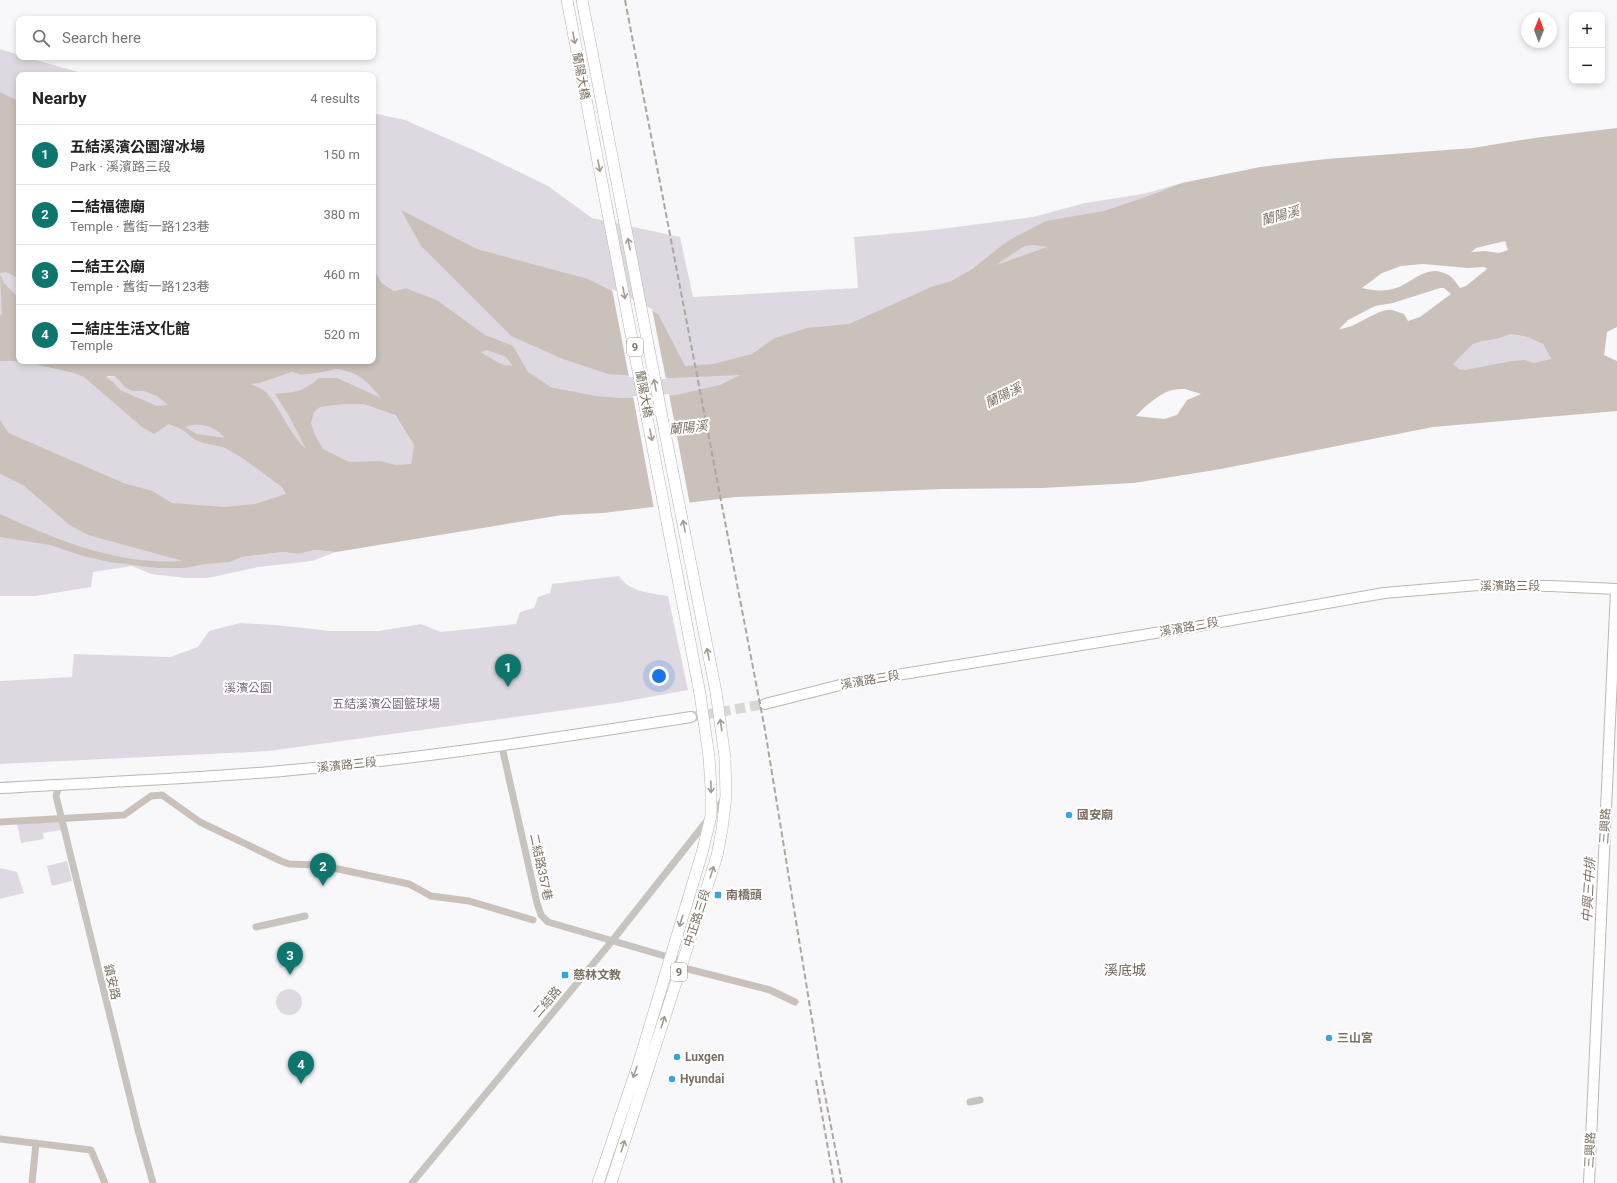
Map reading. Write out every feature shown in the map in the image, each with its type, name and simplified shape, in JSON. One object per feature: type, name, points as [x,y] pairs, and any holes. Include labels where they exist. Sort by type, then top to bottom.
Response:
[{"type":"main road","name":"蘭陽大橋","points":[[567,0],[700,694]]},
{"type":"main road","name":"蘭陽大橋","points":[[582,0],[716,692]]},
{"type":"main road","name":"中正路三段","points":[[611,1183],[717,856],[726,796],[725,758],[716,692]]},
{"type":"main road","name":"中正路三段","points":[[598,1183],[638,1065],[702,853],[710,816],[711,788],[709,757],[700,694]]},
{"type":"street","name":"溪濱路三段","points":[[765,704],[848,683],[1161,632],[1384,593],[1478,585],[1616,589]]},
{"type":"street","name":"三興路","points":[[1589,1183],[1616,589]]},
{"type":"street","name":"溪濱路三段","points":[[0,788],[59,786],[276,772],[502,747],[691,717]]},
{"type":"street","name":"二結路357巷","points":[[502,747],[537,903],[541,915],[548,922]]},
{"type":"street","name":"鎮安路","points":[[59,786],[56,796],[76,885],[128,1092],[154,1183]]},
{"type":"street","name":"二結路","points":[[412,1183],[612,941],[726,796]]},
{"type":"street","points":[[256,927],[304,916]]},
{"type":"street","points":[[542,928],[548,922],[682,962]]},
{"type":"street","points":[[970,1102],[980,1100]]},
{"type":"green space","points":[[0,49],[16,54],[16,60],[36,60],[78,72],[16,72],[16,100],[0,92]]},
{"type":"green space","points":[[376,114],[405,120],[480,153],[548,186],[592,218],[680,237],[693,297],[858,288],[854,237],[933,230],[1033,217],[1085,203],[1143,194],[1182,183],[1151,203],[1002,245],[972,269],[951,281],[933,286],[880,310],[715,393],[625,398],[597,396],[552,387],[494,361],[480,351],[464,320],[437,300],[406,288],[394,291],[382,283],[376,273]]},
{"type":"green space","points":[[0,245],[16,253],[16,321],[0,317]]},
{"type":"green space","points":[[1032,245],[1048,247],[994,266],[1023,247]]},
{"type":"green space","points":[[1511,334],[1527,337],[1543,344],[1551,359],[1577,365],[1330,412],[1456,347]]},
{"type":"green space","points":[[16,360],[16,364],[38,364],[84,377],[115,376],[136,381],[314,474],[260,515],[172,503],[153,491],[124,483],[9,433],[0,420],[0,361]]},
{"type":"green space","points":[[337,369],[352,372],[360,376],[369,384],[378,393],[414,445],[411,465],[401,474],[350,465],[308,450],[297,441],[266,392],[250,384],[260,383],[292,372],[301,375]]},
{"type":"green space","points":[[0,474],[24,486],[68,524],[230,562],[242,557],[283,552],[298,554],[315,550],[336,552],[312,561],[258,567],[208,578],[185,578],[151,574],[132,566],[93,572],[91,587],[36,596],[0,596]]},
{"type":"green space","name":"溪濱公園","points":[[619,576],[634,589],[647,593],[668,596],[688,690],[616,703],[269,751],[0,764],[0,681],[72,677],[74,654],[170,657],[198,647],[209,631],[240,623],[331,631],[379,631],[421,624],[441,632],[516,624],[520,612],[534,608],[538,597],[550,593],[552,584]]},
{"type":"green space","points":[[59,820],[62,830],[43,833],[44,839],[21,843],[17,823]]},
{"type":"green space","points":[[67,861],[72,881],[52,886],[47,866]]},
{"type":"green space","points":[[0,868],[17,872],[24,893],[0,899]]},
{"type":"green space","points":[[289,989],[298,993],[302,1002],[298,1011],[289,1015],[280,1011],[276,1002],[280,993]]},
{"type":"water","points":[[0,92],[16,100],[16,277],[6,272],[0,273]]},
{"type":"water","name":"蘭陽溪","points":[[1617,128],[1617,327],[1607,332],[1604,355],[1617,361],[1617,411],[1433,427],[1221,469],[1134,483],[1042,488],[943,489],[736,497],[603,513],[562,515],[336,552],[315,550],[298,554],[283,552],[242,557],[230,562],[205,564],[184,568],[157,568],[109,562],[83,556],[50,545],[0,537],[0,514],[66,542],[112,555],[135,559],[183,561],[88,535],[68,524],[24,486],[0,474],[0,420],[9,433],[124,483],[153,491],[172,503],[224,507],[255,504],[286,494],[282,487],[241,457],[223,447],[203,443],[194,439],[183,430],[169,424],[154,434],[142,427],[84,377],[37,364],[376,364],[376,273],[382,283],[394,291],[406,288],[437,300],[485,335],[513,346],[528,372],[551,387],[597,396],[625,398],[676,395],[720,385],[740,375],[671,378],[608,374],[563,359],[511,336],[421,246],[401,210],[477,249],[588,279],[658,314],[685,366],[713,364],[752,354],[775,338],[807,328],[849,324],[933,286],[951,281],[972,269],[1002,245],[1046,221],[1104,211],[1182,183],[1260,167],[1326,159],[1473,148],[1534,138]],"holes":[[[1505,241],[1508,250],[1499,253],[1485,251],[1471,252],[1476,248]],[[1032,245],[1047,247],[996,265],[1023,247]],[[1423,264],[1468,268],[1484,267],[1487,269],[1466,286],[1460,288],[1450,276],[1443,272],[1436,271],[1423,274],[1394,289],[1371,290],[1362,288],[1382,273],[1401,266]],[[1440,288],[1444,288],[1451,294],[1420,317],[1408,321],[1404,314],[1392,310],[1386,310],[1352,326],[1339,329],[1348,320],[1375,306],[1393,303]],[[1511,334],[1527,337],[1543,344],[1551,359],[1534,363],[1525,360],[1512,361],[1465,370],[1459,369],[1453,364],[1473,344],[1496,339]],[[487,350],[506,357],[513,366],[500,363],[481,352]],[[337,369],[345,371],[362,378],[381,398],[337,378],[319,378],[303,389],[289,393],[275,394],[289,416],[306,449],[294,436],[267,393],[251,384],[260,383],[292,372],[301,375]],[[115,376],[126,388],[133,391],[144,391],[157,396],[168,405],[157,406],[120,390],[106,377]],[[1185,389],[1201,394],[1187,400],[1177,415],[1164,419],[1136,416],[1148,404],[1162,394],[1172,390]],[[343,404],[364,404],[395,415],[414,445],[411,464],[395,465],[381,461],[349,462],[323,449],[315,435],[311,423],[314,412],[320,407]],[[192,425],[206,426],[218,431],[225,438],[197,434],[185,427]]]},
{"type":"water","points":[[0,274],[4,283],[16,295],[16,361],[0,361],[0,314],[2,315]]},
{"type":"pier","points":[[612,289],[652,309],[666,379],[629,377]]},
{"type":"pier","points":[[669,394],[690,505],[654,509],[633,396]]},
{"type":"waterway","points":[[0,822],[124,815],[151,796],[162,795],[200,822],[289,864],[319,865],[409,884],[431,896],[469,901],[533,920]]},
{"type":"waterway","points":[[688,969],[770,990],[795,1002]]},
{"type":"waterway","points":[[0,1139],[91,1150],[105,1183]]},
{"type":"waterway","points":[[32,1183],[36,1143]]},
{"type":"tunnel","points":[[691,717],[765,704]]},
{"type":"railway","points":[[625,0],[765,730],[821,1075],[842,1183]]},
{"type":"railway","points":[[816,1080],[834,1183]]},
{"type":"place","name":"五結溪濱公園溜冰場","points":[[508,687]]},
{"type":"place","name":"國安廟","points":[[1069,815]]},
{"type":"place","name":"二結福德廟","points":[[323,886]]},
{"type":"place","name":"南橋頭","points":[[718,895]]},
{"type":"place","name":"二結王公廟","points":[[290,975]]},
{"type":"place","name":"慈林文教","points":[[565,975]]},
{"type":"place","name":"三山宮","points":[[1329,1038]]},
{"type":"place","name":"Luxgen","points":[[677,1057]]},
{"type":"place","name":"Hyundai","points":[[672,1079]]},
{"type":"place","name":"二結庄生活文化館","points":[[301,1084]]},
{"type":"district","name":"溪底城","points":[[1125,970]]},
{"type":"park label","name":"五結溪濱公園籃球場","points":[[386,704]]},
{"type":"water label","name":"中興三中排","points":[[1588,890]]}]
